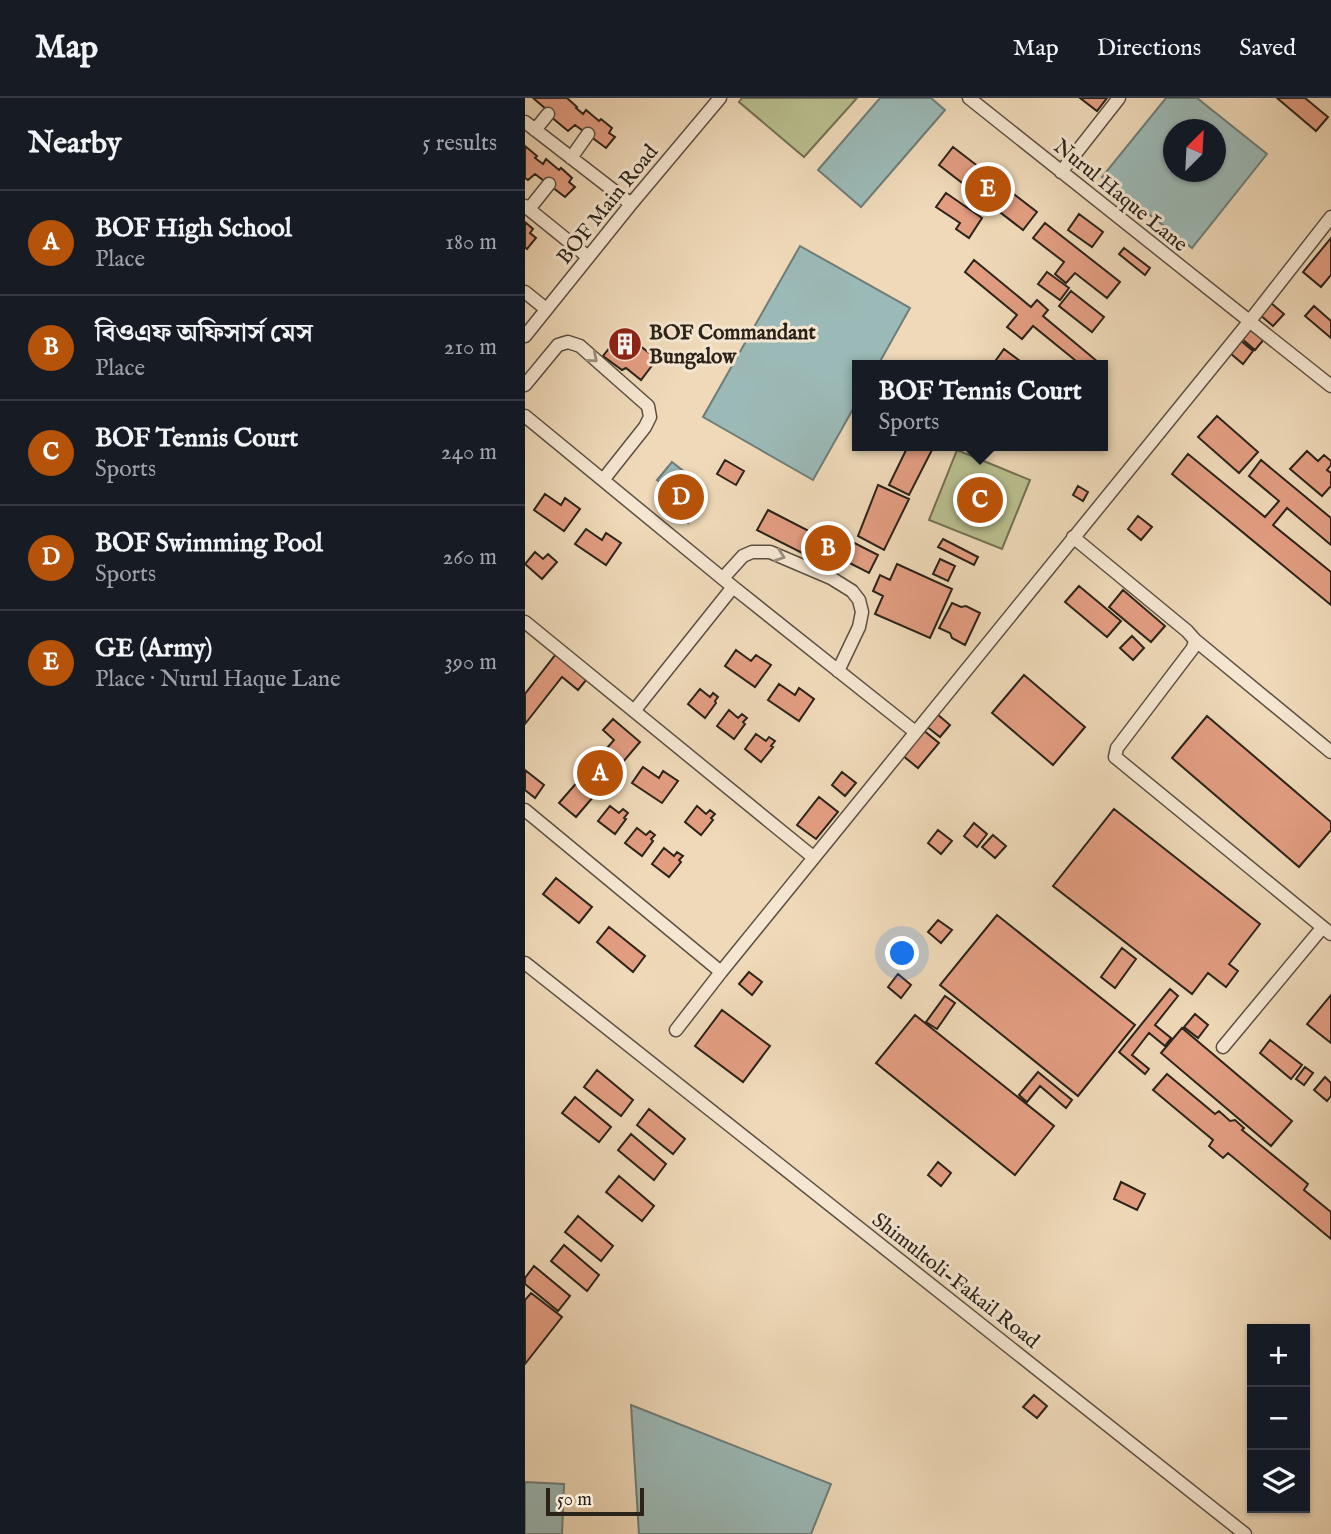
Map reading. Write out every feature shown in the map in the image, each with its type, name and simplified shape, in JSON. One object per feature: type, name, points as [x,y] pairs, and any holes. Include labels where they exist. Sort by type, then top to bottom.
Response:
[{"type":"street","name":"BOF Main Road","points":[[525,336],[720,98]]},
{"type":"street","name":"Nurul Haque Lane","points":[[969,98],[1331,386]]},
{"type":"street","points":[[1061,172],[1119,98]]},
{"type":"street","points":[[548,114],[530,126],[631,204]]},
{"type":"street","points":[[571,158],[589,134]]},
{"type":"street","points":[[549,184],[527,208],[588,257]]},
{"type":"street","points":[[677,1030],[1331,217]]},
{"type":"street","points":[[525,292],[546,309]]},
{"type":"street","points":[[525,385],[558,345],[568,342],[580,346],[647,406],[650,417],[645,427],[603,480]]},
{"type":"street","points":[[525,415],[728,583],[915,732]]},
{"type":"street","points":[[1073,537],[1331,752]]},
{"type":"street","points":[[633,711],[728,583],[743,556],[752,552],[770,552],[831,578],[852,591],[859,600],[862,612],[859,627],[838,671]]},
{"type":"street","points":[[525,622],[813,858]]},
{"type":"street","points":[[1195,640],[1193,648],[1117,748],[1115,757],[1327,931],[1223,1047]]},
{"type":"street","points":[[525,810],[721,972]]},
{"type":"street","name":"Shimultoli-Fakail Road","points":[[525,963],[1245,1534]]},
{"type":"green space","points":[[742,98],[857,98],[804,157],[739,102]]},
{"type":"green space","points":[[957,451],[1030,480],[1002,549],[929,520]]},
{"type":"water","points":[[880,98],[931,98],[945,110],[861,207],[818,170]]},
{"type":"water","points":[[1166,98],[1197,98],[1223,119],[1163,119],[1163,182],[1226,182],[1226,121],[1267,154],[1192,248],[1102,177]]},
{"type":"water","points":[[800,246],[910,308],[881,360],[852,360],[852,411],[813,480],[703,417]]},
{"type":"water","points":[[672,462],[696,481],[688,492],[702,504],[688,523],[663,503],[671,491],[657,480]]},
{"type":"water","points":[[631,1405],[831,1484],[811,1534],[639,1534]]},
{"type":"water","points":[[525,1482],[564,1484],[562,1534],[525,1534]]},
{"type":"building","points":[[533,98],[567,98],[583,114],[586,110],[599,121],[601,119],[612,128],[609,133],[615,137],[606,148],[575,125],[568,131]]},
{"type":"building","points":[[1080,98],[1107,98],[1097,111]]},
{"type":"building","points":[[1277,98],[1305,98],[1328,117],[1316,131]]},
{"type":"building","points":[[525,146],[543,164],[546,159],[572,178],[569,182],[575,187],[565,197],[535,174],[528,180],[525,178]]},
{"type":"building","points":[[953,147],[1037,212],[1023,230],[939,165]]},
{"type":"building","points":[[946,193],[982,218],[969,238],[956,229],[960,223],[936,207]]},
{"type":"building","points":[[1079,214],[1103,232],[1092,247],[1068,230]]},
{"type":"building","points":[[525,222],[533,229],[530,233],[536,238],[527,249],[525,248]]},
{"type":"building","points":[[1045,223],[1120,282],[1107,298],[1075,273],[1066,283],[1055,274],[1064,262],[1033,238]]},
{"type":"building","points":[[1331,238],[1331,275],[1321,287],[1303,272]]},
{"type":"building","points":[[1124,248],[1150,268],[1145,275],[1119,254]]},
{"type":"building","points":[[974,260],[1031,307],[1037,300],[1048,310],[1043,316],[1096,360],[1075,360],[1033,326],[1022,339],[1007,327],[1017,315],[965,272]]},
{"type":"building","points":[[1047,272],[1069,288],[1060,300],[1038,284]]},
{"type":"building","points":[[1071,291],[1104,317],[1092,332],[1059,306]]},
{"type":"building","points":[[1271,303],[1284,314],[1273,326],[1260,315]]},
{"type":"building","points":[[1314,306],[1331,321],[1331,338],[1305,316]]},
{"type":"building","points":[[1252,327],[1265,338],[1255,350],[1242,339]]},
{"type":"building","name":"BOF Commandant Bungalow","points":[[622,332],[657,359],[641,380],[626,368],[622,370],[603,356]]},
{"type":"building","points":[[1240,340],[1253,351],[1243,364],[1230,353]]},
{"type":"building","points":[[1004,349],[1019,360],[996,360]]},
{"type":"building","points":[[1217,416],[1258,452],[1239,473],[1198,437]]},
{"type":"building","points":[[906,451],[931,451],[909,495],[889,485]]},
{"type":"building","points":[[1307,451],[1318,461],[1324,455],[1331,461],[1327,470],[1331,473],[1331,486],[1322,496],[1290,469]]},
{"type":"building","points":[[1188,454],[1265,517],[1279,501],[1249,476],[1261,460],[1331,518],[1331,545],[1287,508],[1273,525],[1331,572],[1331,605],[1172,474]]},
{"type":"building","points":[[725,460],[744,471],[736,485],[717,474]]},
{"type":"building","points":[[878,485],[909,499],[884,550],[858,536]]},
{"type":"building","points":[[1078,486],[1088,492],[1083,501],[1073,495]]},
{"type":"building","points":[[545,494],[561,505],[565,498],[580,509],[564,531],[534,510]]},
{"type":"building","points":[[768,510],[828,541],[833,532],[878,555],[869,573],[834,555],[831,562],[817,555],[814,559],[757,530]]},
{"type":"building","points":[[1138,516],[1152,527],[1141,540],[1128,529]]},
{"type":"building","points":[[586,529],[602,540],[606,533],[621,543],[606,565],[575,544]]},
{"type":"building","points":[[943,539],[978,557],[974,565],[938,547]]},
{"type":"building","points":[[535,552],[543,559],[548,554],[557,562],[542,579],[525,564]]},
{"type":"building","points":[[940,559],[955,566],[948,581],[933,574]]},
{"type":"building","points":[[897,564],[952,589],[930,638],[875,614],[883,596],[873,591],[880,575],[890,580]]},
{"type":"building","points":[[1079,586],[1121,621],[1107,637],[1065,602]]},
{"type":"building","points":[[1123,590],[1165,626],[1151,642],[1109,607]]},
{"type":"building","points":[[952,603],[980,613],[965,645],[939,628]]},
{"type":"building","points":[[1132,636],[1144,648],[1133,660],[1120,648]]},
{"type":"building","points":[[736,650],[751,661],[756,655],[771,665],[755,687],[725,666]]},
{"type":"building","points":[[556,654],[587,679],[578,690],[562,677],[525,724],[525,694]]},
{"type":"building","points":[[1024,675],[1085,727],[1053,765],[992,713]]},
{"type":"building","points":[[779,684],[795,695],[799,688],[814,699],[799,721],[768,700]]},
{"type":"building","points":[[700,689],[710,697],[713,693],[718,697],[705,718],[688,704]]},
{"type":"building","points":[[729,710],[738,718],[742,714],[747,718],[734,739],[717,726]]},
{"type":"building","points":[[937,714],[950,725],[940,737],[926,726]]},
{"type":"building","points":[[1207,716],[1331,822],[1331,830],[1299,867],[1172,758]]},
{"type":"building","points":[[613,719],[640,742],[576,817],[559,803],[614,740],[603,730]]},
{"type":"building","points":[[923,730],[939,743],[918,768],[902,755]]},
{"type":"building","points":[[756,734],[766,741],[769,737],[775,741],[761,762],[745,749]]},
{"type":"building","points":[[643,767],[659,778],[663,771],[678,781],[662,803],[632,783]]},
{"type":"building","points":[[525,770],[544,785],[535,798],[525,790]]},
{"type":"building","points":[[842,772],[856,783],[845,796],[832,785]]},
{"type":"building","points":[[819,797],[838,812],[816,839],[797,825]]},
{"type":"building","points":[[610,806],[619,813],[623,809],[628,813],[615,834],[598,821]]},
{"type":"building","points":[[697,806],[706,814],[710,810],[715,814],[701,835],[685,822]]},
{"type":"building","points":[[1114,809],[1260,924],[1229,964],[1238,971],[1226,987],[1208,973],[1192,994],[1053,886]]},
{"type":"building","points":[[974,823],[987,834],[977,847],[964,836]]},
{"type":"building","points":[[637,828],[646,835],[650,831],[655,835],[642,856],[625,843]]},
{"type":"building","points":[[938,830],[952,841],[941,854],[928,843]]},
{"type":"building","points":[[993,835],[1006,846],[995,858],[982,847]]},
{"type":"building","points":[[664,848],[674,856],[677,852],[683,856],[669,877],[652,864]]},
{"type":"building","points":[[556,878],[592,907],[579,923],[543,894]]},
{"type":"building","points":[[997,915],[1135,1025],[1078,1096],[940,985]]},
{"type":"building","points":[[938,920],[952,930],[941,943],[928,932]]},
{"type":"building","points":[[609,927],[645,956],[633,972],[597,942]]},
{"type":"building","points":[[1122,948],[1136,959],[1115,988],[1101,977]]},
{"type":"building","points":[[749,972],[762,982],[752,995],[739,984]]},
{"type":"building","points":[[898,974],[911,985],[901,998],[888,987]]},
{"type":"building","points":[[1170,989],[1178,996],[1155,1025],[1171,1038],[1165,1046],[1149,1033],[1132,1055],[1149,1069],[1145,1074],[1119,1052]]},
{"type":"building","points":[[1331,995],[1331,1043],[1307,1024]]},
{"type":"building","points":[[945,996],[955,1003],[937,1029],[926,1022]]},
{"type":"building","points":[[722,1010],[770,1046],[743,1082],[695,1046]]},
{"type":"building","points":[[1195,1014],[1208,1025],[1198,1038],[1184,1027]]},
{"type":"building","points":[[915,1015],[1054,1126],[1015,1175],[876,1063]]},
{"type":"building","points":[[1182,1028],[1292,1121],[1271,1146],[1161,1053]]},
{"type":"building","points":[[1270,1040],[1302,1065],[1291,1079],[1260,1053]]},
{"type":"building","points":[[1305,1067],[1313,1073],[1304,1085],[1296,1079]]},
{"type":"building","points":[[597,1070],[633,1100],[621,1116],[584,1087]]},
{"type":"building","points":[[1038,1072],[1072,1100],[1066,1108],[1040,1086],[1027,1102],[1019,1095]]},
{"type":"building","points":[[1167,1074],[1215,1114],[1219,1111],[1230,1121],[1235,1120],[1244,1128],[1242,1130],[1308,1184],[1304,1190],[1331,1212],[1331,1239],[1228,1153],[1223,1158],[1209,1146],[1213,1140],[1153,1090]]},
{"type":"building","points":[[1325,1077],[1331,1083],[1331,1096],[1327,1101],[1314,1090]]},
{"type":"building","points":[[575,1097],[611,1127],[599,1142],[562,1113]]},
{"type":"building","points":[[649,1109],[685,1139],[673,1154],[637,1125]]},
{"type":"building","points":[[631,1134],[666,1164],[654,1180],[618,1150]]},
{"type":"building","points":[[938,1162],[951,1173],[941,1186],[928,1175]]},
{"type":"building","points":[[619,1176],[654,1206],[642,1221],[606,1192]]},
{"type":"building","points":[[1121,1182],[1145,1194],[1137,1210],[1114,1199]]},
{"type":"building","points":[[578,1216],[613,1246],[601,1261],[565,1232]]},
{"type":"building","points":[[564,1245],[599,1275],[587,1291],[551,1261]]},
{"type":"building","points":[[534,1266],[570,1296],[558,1311],[525,1284],[525,1278]]},
{"type":"building","points":[[531,1293],[562,1317],[525,1364],[525,1300]]},
{"type":"building","points":[[1034,1395],[1047,1406],[1037,1418],[1023,1407]]},
{"type":"place","name":"GE (Army)","points":[[988,189]]},
{"type":"place","name":"BOF Commandant Bungalow","points":[[625,344]]},
{"type":"place","name":"BOF Swimming Pool","points":[[681,497]]},
{"type":"place","name":"BOF Tennis Court","points":[[980,500]]},
{"type":"place","name":"বিওএফ অফিসার্স মেস","points":[[828,548]]},
{"type":"place","name":"BOF High School","points":[[600,773]]}]
